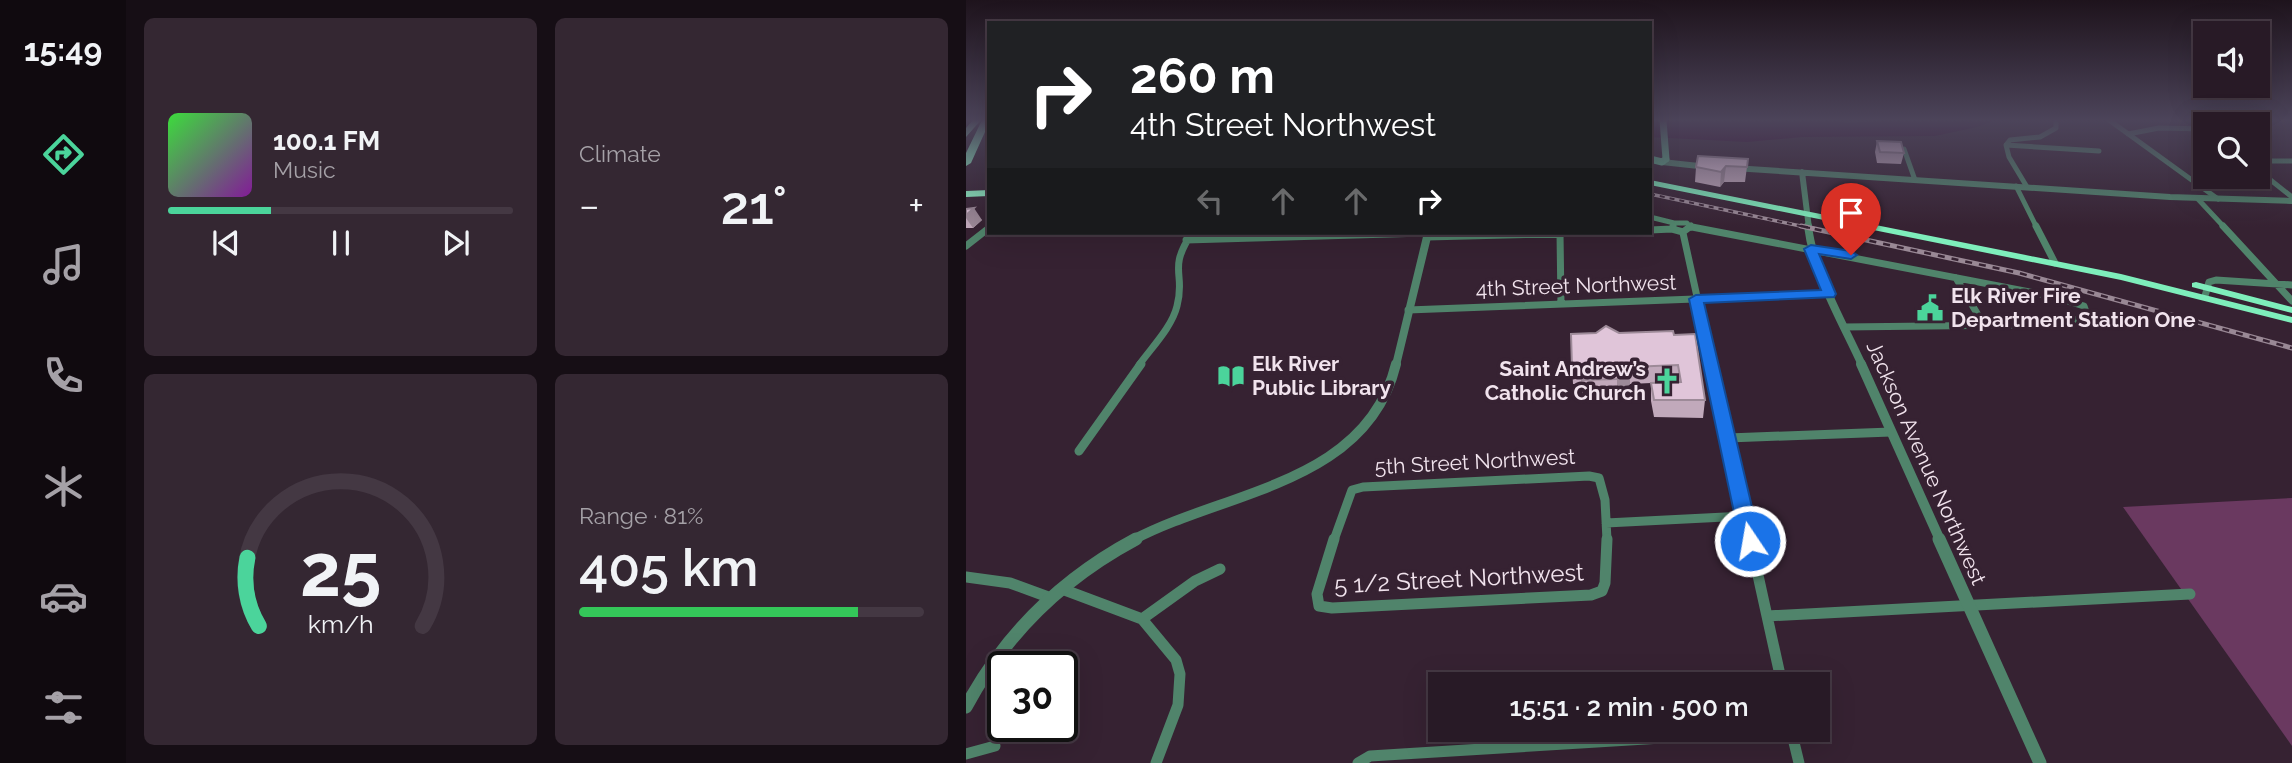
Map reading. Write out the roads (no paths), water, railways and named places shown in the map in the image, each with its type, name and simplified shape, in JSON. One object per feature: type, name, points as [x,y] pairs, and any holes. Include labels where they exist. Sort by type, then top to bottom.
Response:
[{"type":"highway","points":[[1652,176],[1807,212]]},
{"type":"highway","points":[[1652,182],[2054,260],[2292,310]]},
{"type":"highway","points":[[968,195],[987,193]]},
{"type":"highway","points":[[2206,292],[2292,320]]},
{"type":"street","points":[[1667,156],[1686,165],[1712,167]]},
{"type":"street","points":[[1906,156],[1915,180]]},
{"type":"street","points":[[2008,156],[2027,187]]},
{"type":"street","points":[[2158,156],[2218,199]]},
{"type":"street","points":[[2270,161],[2292,160]]},
{"type":"street","points":[[1725,168],[2197,198],[2292,199]]},
{"type":"street","name":"Jackson Avenue Northwest","points":[[1802,172],[1811,249],[1829,294],[2040,763]]},
{"type":"street","points":[[2270,180],[2292,199]]},
{"type":"street","points":[[2016,186],[2054,260]]},
{"type":"street","points":[[2197,198],[2292,301]]},
{"type":"street","points":[[1652,218],[1683,233],[1779,672]]},
{"type":"street","points":[[1652,230],[1683,222],[1692,227],[2051,296],[2084,306],[2087,315],[2082,319],[1984,325],[1844,327]]},
{"type":"street","points":[[1683,233],[1692,227]]},
{"type":"street","points":[[966,246],[987,230]]},
{"type":"street","points":[[1079,451],[1174,316],[1179,298],[1175,259],[1189,236],[1308,235]]},
{"type":"street","points":[[966,707],[1000,653],[1051,598],[1099,560],[1141,536],[1183,517],[1295,477],[1339,450],[1368,422],[1391,385],[1426,235]]},
{"type":"street","points":[[1560,235],[1561,304]]},
{"type":"street","points":[[1956,278],[1984,325]]},
{"type":"street","points":[[2206,292],[2209,282],[2216,280],[2292,285]]},
{"type":"street","name":"4th Street Northwest","points":[[1408,310],[1829,294]]},
{"type":"street","points":[[1728,438],[1891,432]]},
{"type":"street","name":"5th Street Northwest","points":[[1319,606],[1317,594],[1347,498],[1352,490],[1363,486],[1599,478],[1603,485],[1606,523]]},
{"type":"street","points":[[1606,523],[1745,516]]},
{"type":"street","name":"5 1/2 Street Northwest","points":[[1319,606],[1332,608],[1591,595],[1602,591],[1605,583],[1606,523]]},
{"type":"street","points":[[1142,619],[1195,581],[1220,569]]},
{"type":"street","points":[[966,577],[1010,583],[1051,598]]},
{"type":"street","points":[[1062,589],[1142,619],[1169,649],[1180,674],[1178,705],[1156,763]]},
{"type":"street","points":[[1767,616],[2190,594]]},
{"type":"street","points":[[1359,761],[1370,756],[1597,742]]},
{"type":"street","points":[[1794,742],[1799,763]]},
{"type":"street","points":[[966,754],[995,746]]},
{"type":"railway","points":[[1652,194],[1810,228]]},
{"type":"railway","points":[[1801,226],[2019,273],[2292,348]]},
{"type":"place","name":"Elk River Fire Department Station One","points":[[1930,308]]},
{"type":"place","name":"Elk River Public Library","points":[[1231,376]]},
{"type":"place","name":"Saint Andrew’s Catholic Church","points":[[1667,381]]}]
